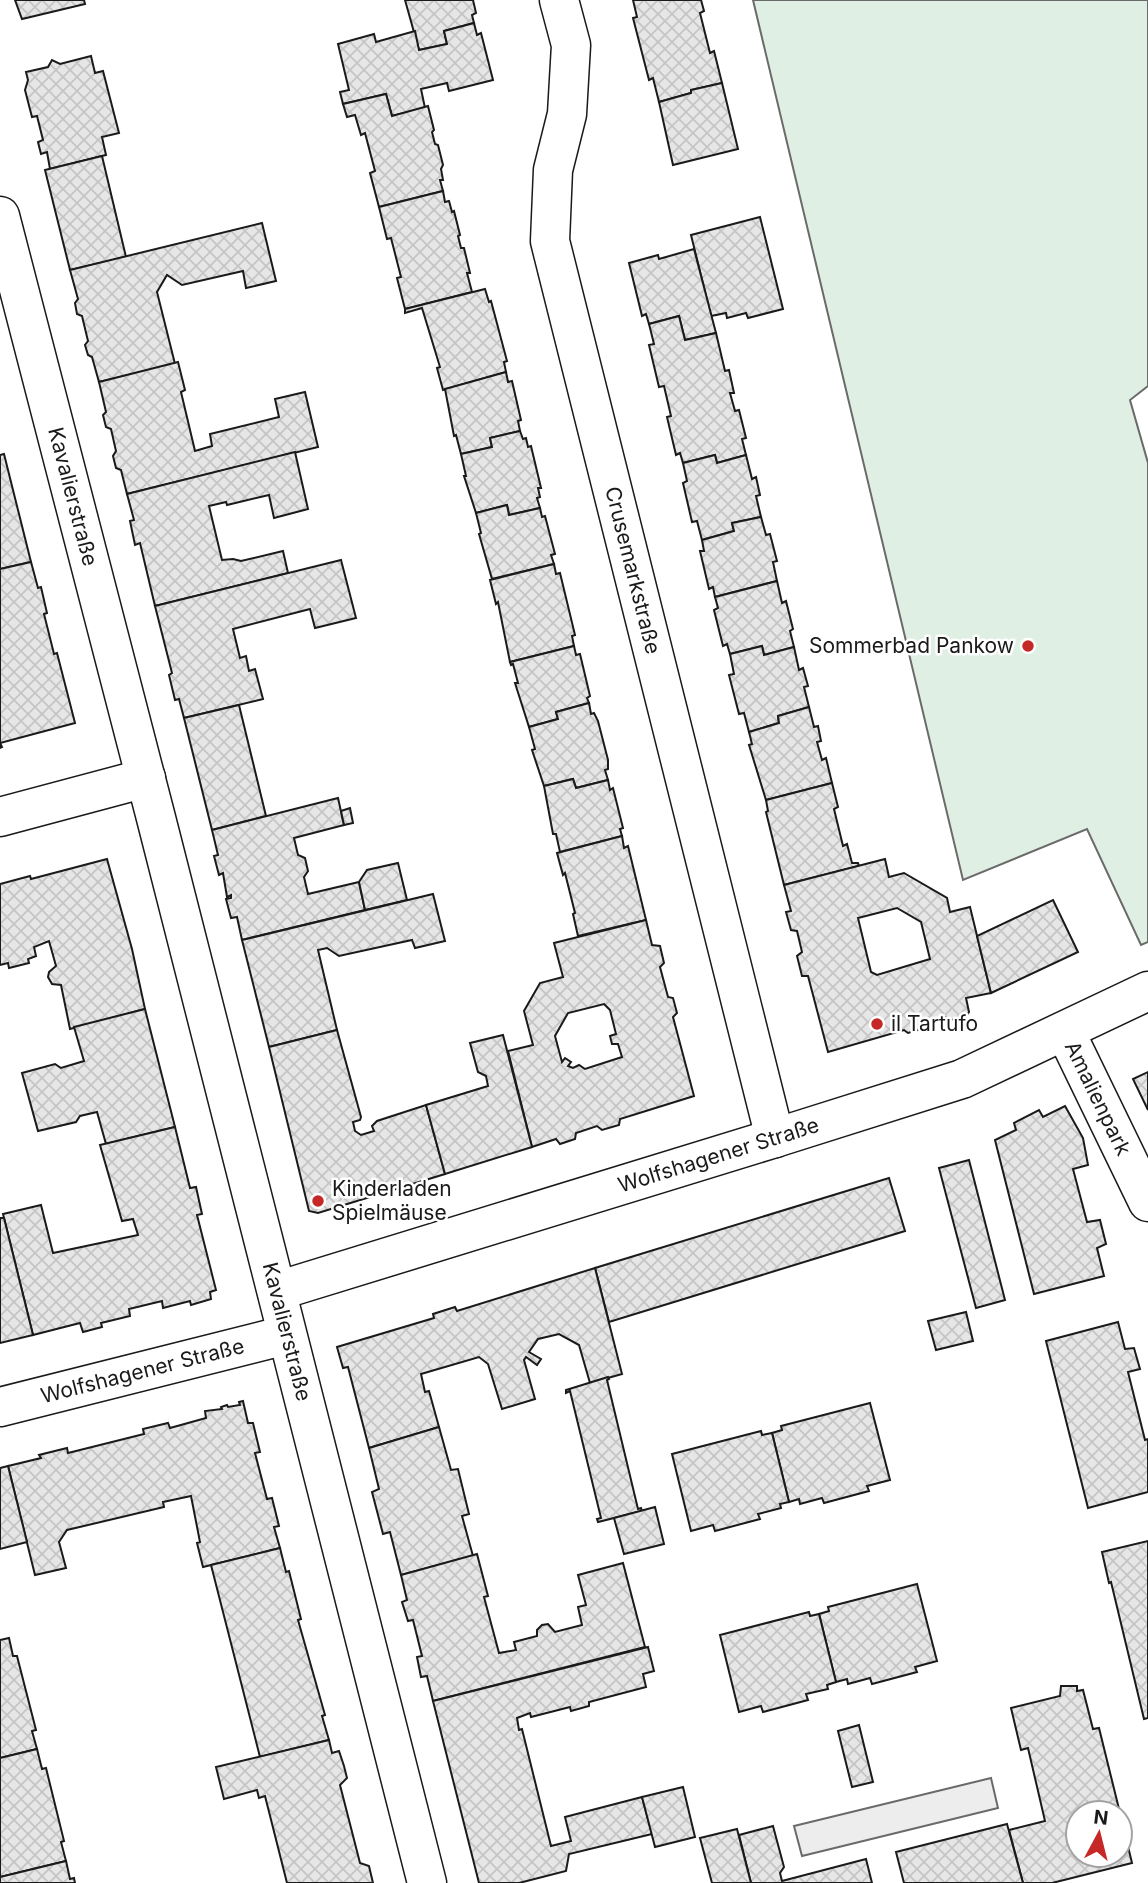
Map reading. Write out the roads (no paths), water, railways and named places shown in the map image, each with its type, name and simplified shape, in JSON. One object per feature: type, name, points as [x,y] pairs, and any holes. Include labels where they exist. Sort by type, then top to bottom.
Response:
[{"type":"street","name":"Crusemarkstraße","points":[[559,0],[571,45],[567,114],[553,170],[550,241],[775,1138]]},
{"type":"street","name":"Kavalierstraße","points":[[0,216],[427,1883]]},
{"type":"street","points":[[0,817],[146,778]]},
{"type":"street","name":"Wolfshagener Straße","points":[[277,1291],[962,1079],[1148,991]]},
{"type":"street","name":"Amalienpark","points":[[1065,1031],[1148,1202]]},
{"type":"street","name":"Wolfshagener Straße","points":[[0,1407],[286,1335]]},
{"type":"place","name":"Sommerbad Pankow","points":[[1028,646]]},
{"type":"place","name":"il Tartufo","points":[[877,1024]]},
{"type":"place","name":"Kinderladen Spielmäuse","points":[[318,1201]]}]
